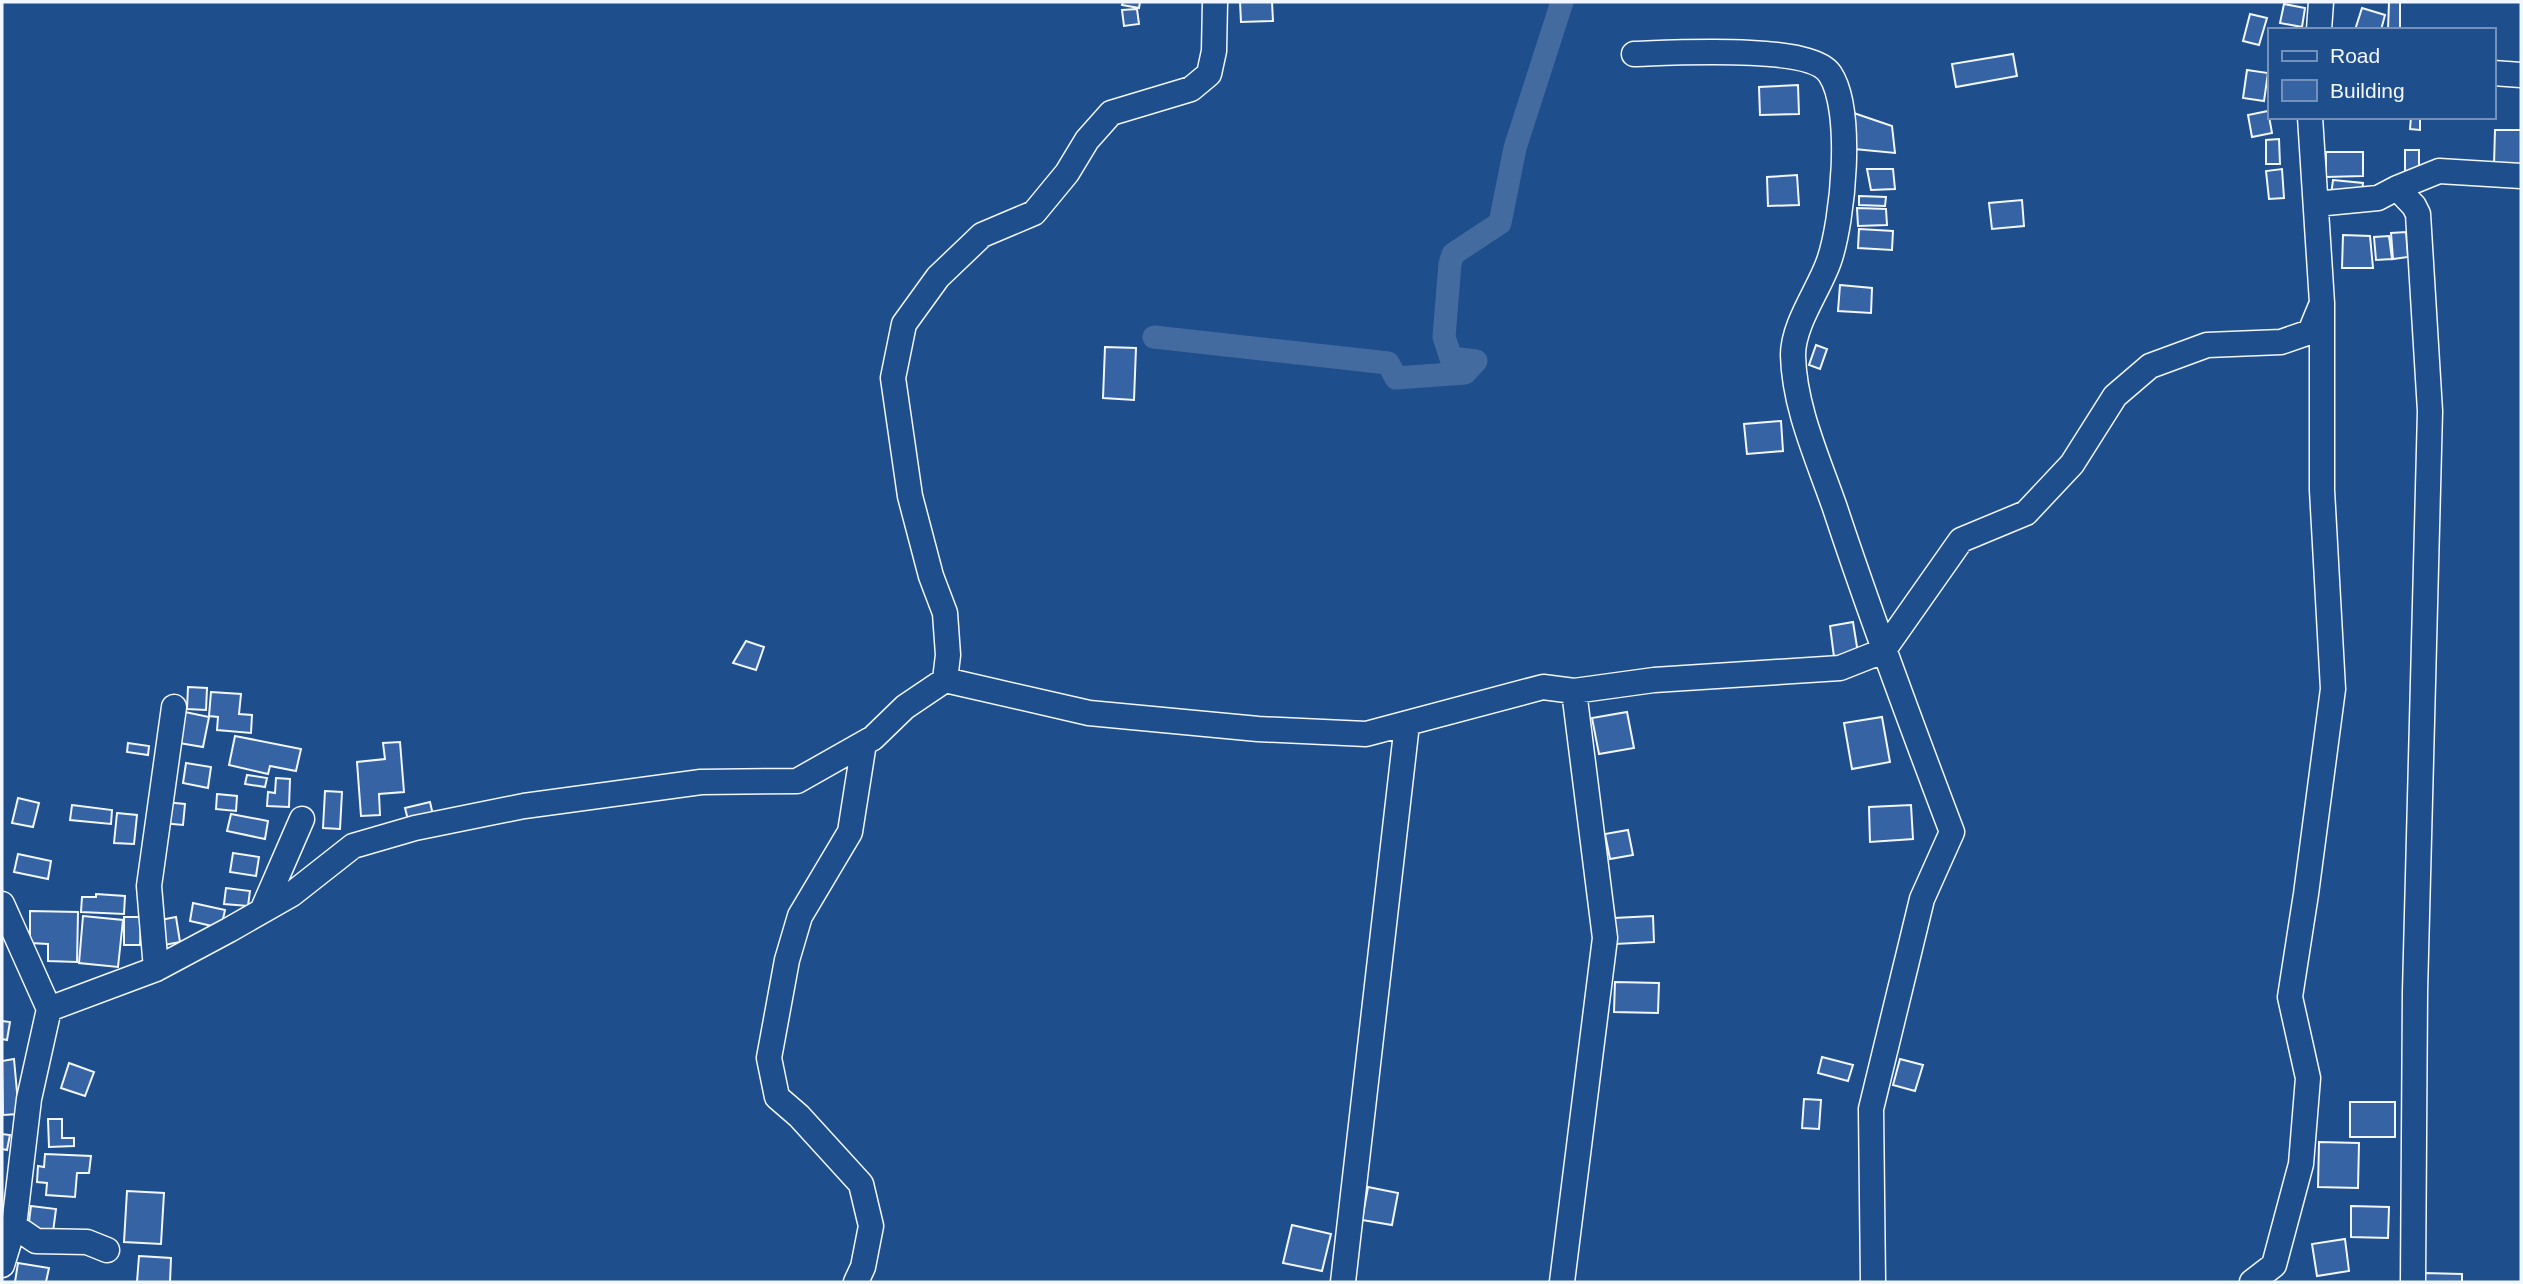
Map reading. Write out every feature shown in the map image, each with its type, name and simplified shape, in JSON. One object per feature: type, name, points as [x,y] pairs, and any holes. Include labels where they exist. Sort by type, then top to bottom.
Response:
[{"type":"street","points":[[945,680],[948,655],[945,613],[931,576],[910,496],[893,379],[904,324],[938,277],[982,234],[1034,213],[1067,173],[1087,139],[1111,113],[1191,89],[1209,74],[1214,51],[1215,2]]},
{"type":"street","points":[[2319,28],[2321,2]]},
{"type":"street","points":[[1633,54],[1782,55],[1822,66],[1830,74],[1842,109],[1845,165],[1838,217],[1829,260],[1802,320],[1793,353],[1798,398],[1883,651],[1952,832],[1922,900],[1871,1108],[1873,1282]]},
{"type":"street","points":[[2495,73],[2521,75]]},
{"type":"street","points":[[2252,1282],[2274,1265],[2301,1164],[2308,1078],[2290,997],[2333,689],[2322,490],[2322,303],[2310,119]]},
{"type":"street","points":[[2316,204],[2378,198],[2439,171],[2521,176]]},
{"type":"street","points":[[2397,188],[2418,214],[2430,411],[2415,992],[2413,1282]]},
{"type":"street","points":[[49,1009],[156,969],[292,894],[353,846],[415,828],[524,806],[701,782],[797,781],[873,738],[905,707],[945,680],[1088,713],[1258,729],[1366,734],[1543,687],[1574,691],[1654,680],[1840,668],[1883,651],[1961,540],[2026,513],[2073,464],[2115,396],[2150,366],[2207,345],[2281,342],[2310,332],[2322,303]]},
{"type":"street","points":[[1562,1282],[1605,938],[1574,691]]},
{"type":"street","points":[[156,969],[149,887],[174,707]]},
{"type":"street","points":[[1343,1282],[1407,724]]},
{"type":"street","points":[[856,1282],[863,1267],[871,1226],[861,1184],[799,1116],[777,1097],[769,1058],[787,960],[800,916],[850,832],[864,743]]},
{"type":"street","points":[[262,911],[302,820]]},
{"type":"street","points":[[2,904],[49,1009],[29,1099],[14,1226],[2,1265]]},
{"type":"street","points":[[14,1226],[36,1241],[87,1242],[107,1250]]},
{"type":"building","points":[[1123,2],[1140,2],[1139,8],[1122,5]]},
{"type":"building","points":[[1240,2],[1272,2],[1273,21],[1241,22]]},
{"type":"building","points":[[2389,2],[2400,2],[2400,28],[2388,28]]},
{"type":"building","points":[[2284,4],[2305,8],[2302,27],[2280,23]]},
{"type":"building","points":[[2362,8],[2385,15],[2382,28],[2356,28]]},
{"type":"building","points":[[1137,9],[1139,24],[1124,26],[1122,10]]},
{"type":"building","points":[[2250,14],[2267,18],[2259,45],[2243,41]]},
{"type":"building","points":[[2013,54],[2017,76],[1956,87],[1952,64]]},
{"type":"building","points":[[2247,70],[2268,73],[2264,101],[2243,98]]},
{"type":"building","points":[[1798,85],[1799,114],[1760,115],[1759,87]]},
{"type":"building","points":[[1842,109],[1892,126],[1895,153],[1844,148]]},
{"type":"building","points":[[2268,111],[2272,133],[2252,137],[2248,115]]},
{"type":"building","points":[[2411,119],[2420,119],[2420,130],[2410,129]]},
{"type":"building","points":[[2495,130],[2521,130],[2521,166],[2494,165]]},
{"type":"building","points":[[2279,139],[2280,164],[2266,164],[2266,140]]},
{"type":"building","points":[[2405,150],[2419,150],[2419,172],[2405,172]]},
{"type":"building","points":[[2326,152],[2363,152],[2363,176],[2326,177]]},
{"type":"building","points":[[1867,169],[1893,169],[1895,189],[1871,190]]},
{"type":"building","points":[[2282,169],[2284,198],[2269,199],[2266,171]]},
{"type":"building","points":[[1797,175],[1799,205],[1768,206],[1767,177]]},
{"type":"building","points":[[2333,180],[2363,183],[2361,199],[2331,195]]},
{"type":"building","points":[[1859,196],[1886,197],[1885,206],[1859,205]]},
{"type":"building","points":[[2022,200],[2024,226],[1992,229],[1989,203]]},
{"type":"building","points":[[1857,208],[1886,209],[1887,225],[1858,226]]},
{"type":"building","points":[[1859,229],[1893,231],[1892,250],[1858,248]]},
{"type":"building","points":[[2406,232],[2408,257],[2393,259],[2391,233]]},
{"type":"building","points":[[2343,235],[2370,236],[2373,268],[2342,268]]},
{"type":"building","points":[[2389,236],[2392,259],[2376,260],[2374,237]]},
{"type":"building","points":[[1840,285],[1872,288],[1871,313],[1838,311]]},
{"type":"building","points":[[1816,345],[1827,349],[1820,369],[1809,365]]},
{"type":"building","points":[[1105,347],[1136,348],[1134,400],[1103,398]]},
{"type":"building","points":[[1781,421],[1783,451],[1747,454],[1744,424]]},
{"type":"building","points":[[1853,622],[1858,653],[1834,657],[1830,626]]},
{"type":"building","points":[[746,641],[764,647],[756,670],[733,663]]},
{"type":"building","points":[[188,687],[207,688],[206,710],[187,709]]},
{"type":"building","points":[[211,692],[241,694],[239,714],[252,715],[251,733],[217,730],[218,717],[209,716]]},
{"type":"building","points":[[185,712],[209,717],[203,747],[179,743]]},
{"type":"building","points":[[1627,712],[1634,748],[1599,754],[1592,718]]},
{"type":"building","points":[[1882,717],[1890,762],[1852,769],[1844,723]]},
{"type":"building","points":[[235,736],[301,749],[296,771],[270,766],[268,774],[229,765]]},
{"type":"building","points":[[400,742],[404,792],[379,794],[380,815],[361,816],[357,762],[385,759],[383,743]]},
{"type":"building","points":[[128,743],[149,746],[148,755],[127,752]]},
{"type":"building","points":[[186,763],[211,767],[208,788],[183,783]]},
{"type":"building","points":[[247,775],[267,778],[265,787],[245,784]]},
{"type":"building","points":[[276,778],[290,779],[289,807],[267,806],[268,792],[275,793]]},
{"type":"building","points":[[325,791],[342,792],[340,829],[323,828]]},
{"type":"building","points":[[217,794],[237,796],[236,811],[216,809]]},
{"type":"building","points":[[18,798],[39,803],[33,827],[12,823]]},
{"type":"building","points":[[164,802],[185,804],[183,825],[162,823]]},
{"type":"building","points":[[430,802],[433,815],[408,820],[405,808]]},
{"type":"building","points":[[72,805],[112,810],[111,824],[70,820]]},
{"type":"building","points":[[1911,805],[1913,839],[1870,842],[1869,807]]},
{"type":"building","points":[[117,813],[137,815],[134,844],[114,843]]},
{"type":"building","points":[[231,814],[268,821],[265,839],[227,831]]},
{"type":"building","points":[[1628,830],[1633,855],[1610,859],[1605,834]]},
{"type":"building","points":[[233,853],[259,857],[256,876],[230,872]]},
{"type":"building","points":[[18,854],[51,861],[48,879],[14,872]]},
{"type":"building","points":[[226,888],[250,891],[248,906],[224,904]]},
{"type":"building","points":[[96,894],[125,896],[124,914],[81,912],[82,897],[96,897]]},
{"type":"building","points":[[193,903],[225,910],[221,928],[190,921]]},
{"type":"building","points":[[30,911],[78,912],[77,962],[48,961],[48,944],[30,943]]},
{"type":"building","points":[[83,916],[123,920],[118,967],[79,963]]},
{"type":"building","points":[[1653,916],[1654,942],[1615,944],[1614,918]]},
{"type":"building","points":[[124,917],[141,917],[140,945],[124,945]]},
{"type":"building","points":[[176,917],[180,942],[159,946],[155,921]]},
{"type":"building","points":[[1615,982],[1659,983],[1658,1013],[1614,1012]]},
{"type":"building","points":[[2,1021],[10,1022],[7,1040],[2,1039]]},
{"type":"building","points":[[1822,1057],[1853,1065],[1848,1081],[1818,1073]]},
{"type":"building","points":[[14,1059],[19,1114],[3,1115],[2,1061]]},
{"type":"building","points":[[1900,1059],[1923,1065],[1915,1091],[1893,1085]]},
{"type":"building","points":[[69,1063],[94,1072],[85,1096],[61,1088]]},
{"type":"building","points":[[1804,1099],[1821,1100],[1819,1129],[1802,1128]]},
{"type":"building","points":[[2350,1102],[2395,1102],[2395,1137],[2350,1137]]},
{"type":"building","points":[[48,1119],[62,1119],[62,1138],[74,1138],[74,1146],[49,1147]]},
{"type":"building","points":[[2,1134],[10,1135],[7,1150],[2,1149]]},
{"type":"building","points":[[2319,1142],[2359,1143],[2358,1188],[2318,1187]]},
{"type":"building","points":[[45,1154],[91,1156],[89,1173],[77,1173],[75,1197],[46,1195],[47,1183],[37,1182],[38,1166],[44,1167]]},
{"type":"building","points":[[1368,1187],[1398,1193],[1392,1225],[1362,1220]]},
{"type":"building","points":[[127,1191],[164,1193],[161,1244],[124,1242]]},
{"type":"building","points":[[31,1206],[56,1209],[53,1232],[28,1229]]},
{"type":"building","points":[[2351,1206],[2389,1207],[2388,1238],[2351,1237]]},
{"type":"building","points":[[1292,1225],[1331,1234],[1322,1271],[1283,1263]]},
{"type":"building","points":[[2345,1239],[2349,1271],[2317,1276],[2312,1244]]},
{"type":"building","points":[[139,1256],[171,1258],[170,1282],[137,1282]]},
{"type":"building","points":[[18,1263],[49,1268],[46,1282],[15,1282]]},
{"type":"building","points":[[2424,1273],[2462,1274],[2462,1282],[2423,1282]]},
{"type":"waterway","points":[[1154,337],[1388,363],[1396,378],[1465,373],[1476,361],[1451,358],[1444,337],[1450,264],[1453,254],[1500,223],[1515,148],[1562,2]]}]
